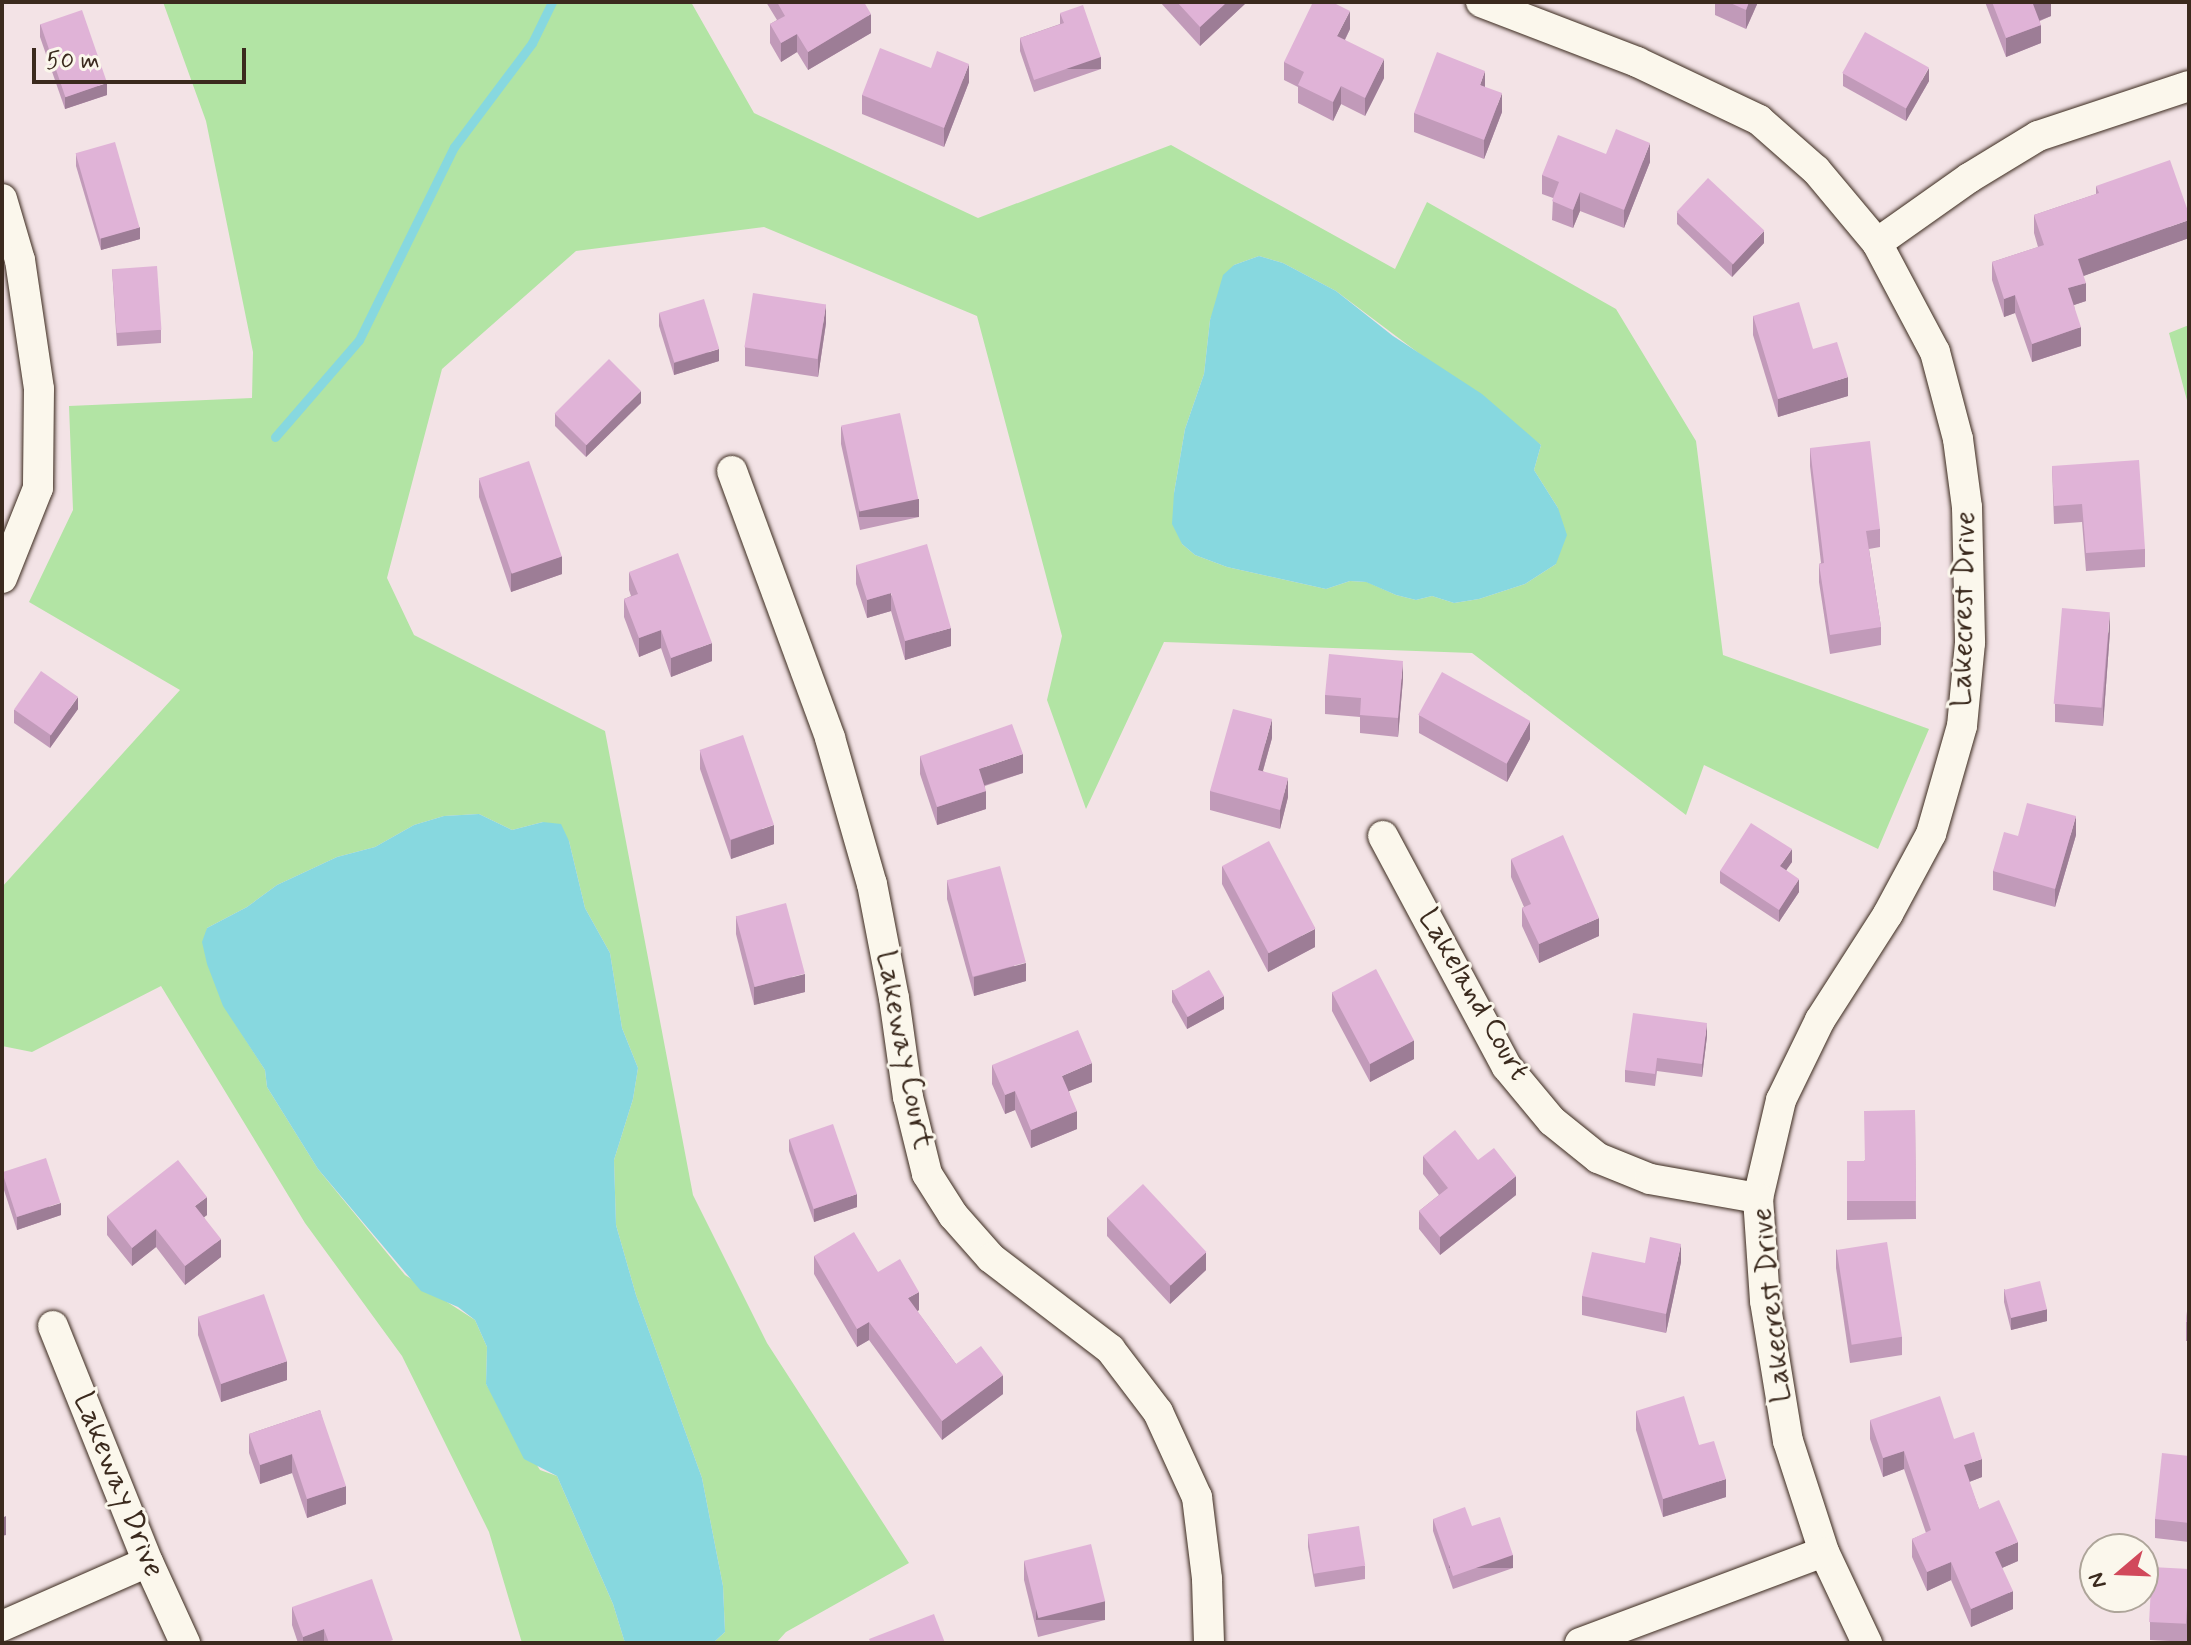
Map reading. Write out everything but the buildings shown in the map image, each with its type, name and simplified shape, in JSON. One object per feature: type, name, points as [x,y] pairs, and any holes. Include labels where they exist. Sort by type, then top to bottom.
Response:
[{"type":"street","name":"Lakecrest Drive","points":[[1481,2],[1637,62],[1759,120],[1816,170],[1877,243],[1935,352],[1958,439],[1967,507],[1970,628],[1962,726],[1931,834],[1888,914],[1820,1020],[1781,1100],[1758,1198],[1765,1301],[1788,1441],[1824,1552],[1867,1643]]},
{"type":"street","points":[[1877,243],[1969,178],[2038,136],[2189,86]]},
{"type":"street","points":[[2,199],[20,260],[39,389],[38,488],[2,578]]},
{"type":"street","name":"Lakeway Court","points":[[732,471],[830,738],[872,884],[894,998],[908,1097],[927,1174],[953,1215],[991,1258],[1110,1349],[1158,1412],[1197,1497],[1207,1579],[1209,1643]]},
{"type":"street","name":"Lakeland Court","points":[[1383,836],[1507,1067],[1552,1121],[1598,1158],[1650,1179],[1758,1198]]},
{"type":"street","name":"Lakeway Drive","points":[[53,1326],[148,1562],[185,1643]]},
{"type":"street","points":[[1580,1643],[1824,1552]]},
{"type":"street","points":[[2,1626],[148,1562]]},
{"type":"green space","points":[[163,2],[691,2],[754,113],[978,218],[1171,145],[1395,269],[1427,202],[1616,309],[1696,441],[1723,655],[1929,729],[1878,849],[1704,765],[1686,815],[1472,653],[1164,642],[1086,809],[1047,700],[1062,636],[977,316],[764,227],[576,251],[442,369],[387,578],[414,635],[605,731],[693,1195],[767,1343],[909,1563],[786,1632],[776,1643],[713,1643],[725,1632],[723,1586],[702,1478],[636,1295],[616,1225],[614,1160],[633,1099],[638,1068],[622,1028],[610,953],[585,908],[569,841],[543,822],[512,830],[479,814],[444,816],[414,825],[375,847],[337,857],[277,885],[247,907],[207,928],[205,954],[224,1006],[265,1070],[267,1087],[318,1169],[405,1275],[475,1320],[487,1347],[486,1384],[540,1470],[557,1476],[613,1604],[625,1643],[522,1643],[489,1532],[402,1356],[305,1223],[161,986],[32,1052],[2,1046],[2,887],[180,690],[29,602],[73,510],[69,406],[252,398],[253,352],[206,121]],"holes":[[[1259,256],[1283,263],[1336,291],[1541,445],[1534,470],[1558,508],[1556,564],[1525,584],[1479,599],[1454,603],[1432,596],[1416,600],[1367,582],[1350,581],[1326,589],[1227,567],[1195,555],[1182,544],[1174,493],[1185,429],[1204,374],[1210,320],[1234,265]]]},
{"type":"green space","points":[[2189,325],[2189,408],[2169,333]]},
{"type":"water","points":[[1259,256],[1283,263],[1336,291],[1393,336],[1482,394],[1541,445],[1534,470],[1558,508],[1567,535],[1556,564],[1525,584],[1479,599],[1454,603],[1432,596],[1416,600],[1366,582],[1350,581],[1326,589],[1227,567],[1195,555],[1182,544],[1172,524],[1174,493],[1185,429],[1204,374],[1210,320],[1223,275],[1234,265]]},
{"type":"water","points":[[479,814],[512,830],[543,822],[561,824],[569,841],[585,908],[610,953],[622,1028],[638,1068],[633,1099],[614,1160],[616,1225],[636,1295],[702,1478],[723,1586],[725,1632],[713,1643],[625,1643],[613,1604],[557,1476],[524,1459],[486,1384],[487,1347],[475,1320],[458,1307],[421,1291],[318,1169],[267,1087],[265,1070],[223,1006],[207,964],[202,942],[207,928],[247,907],[277,885],[337,857],[375,847],[414,825],[444,816]]},
{"type":"waterway","points":[[275,437],[359,340],[454,147],[532,43],[552,2]]}]
